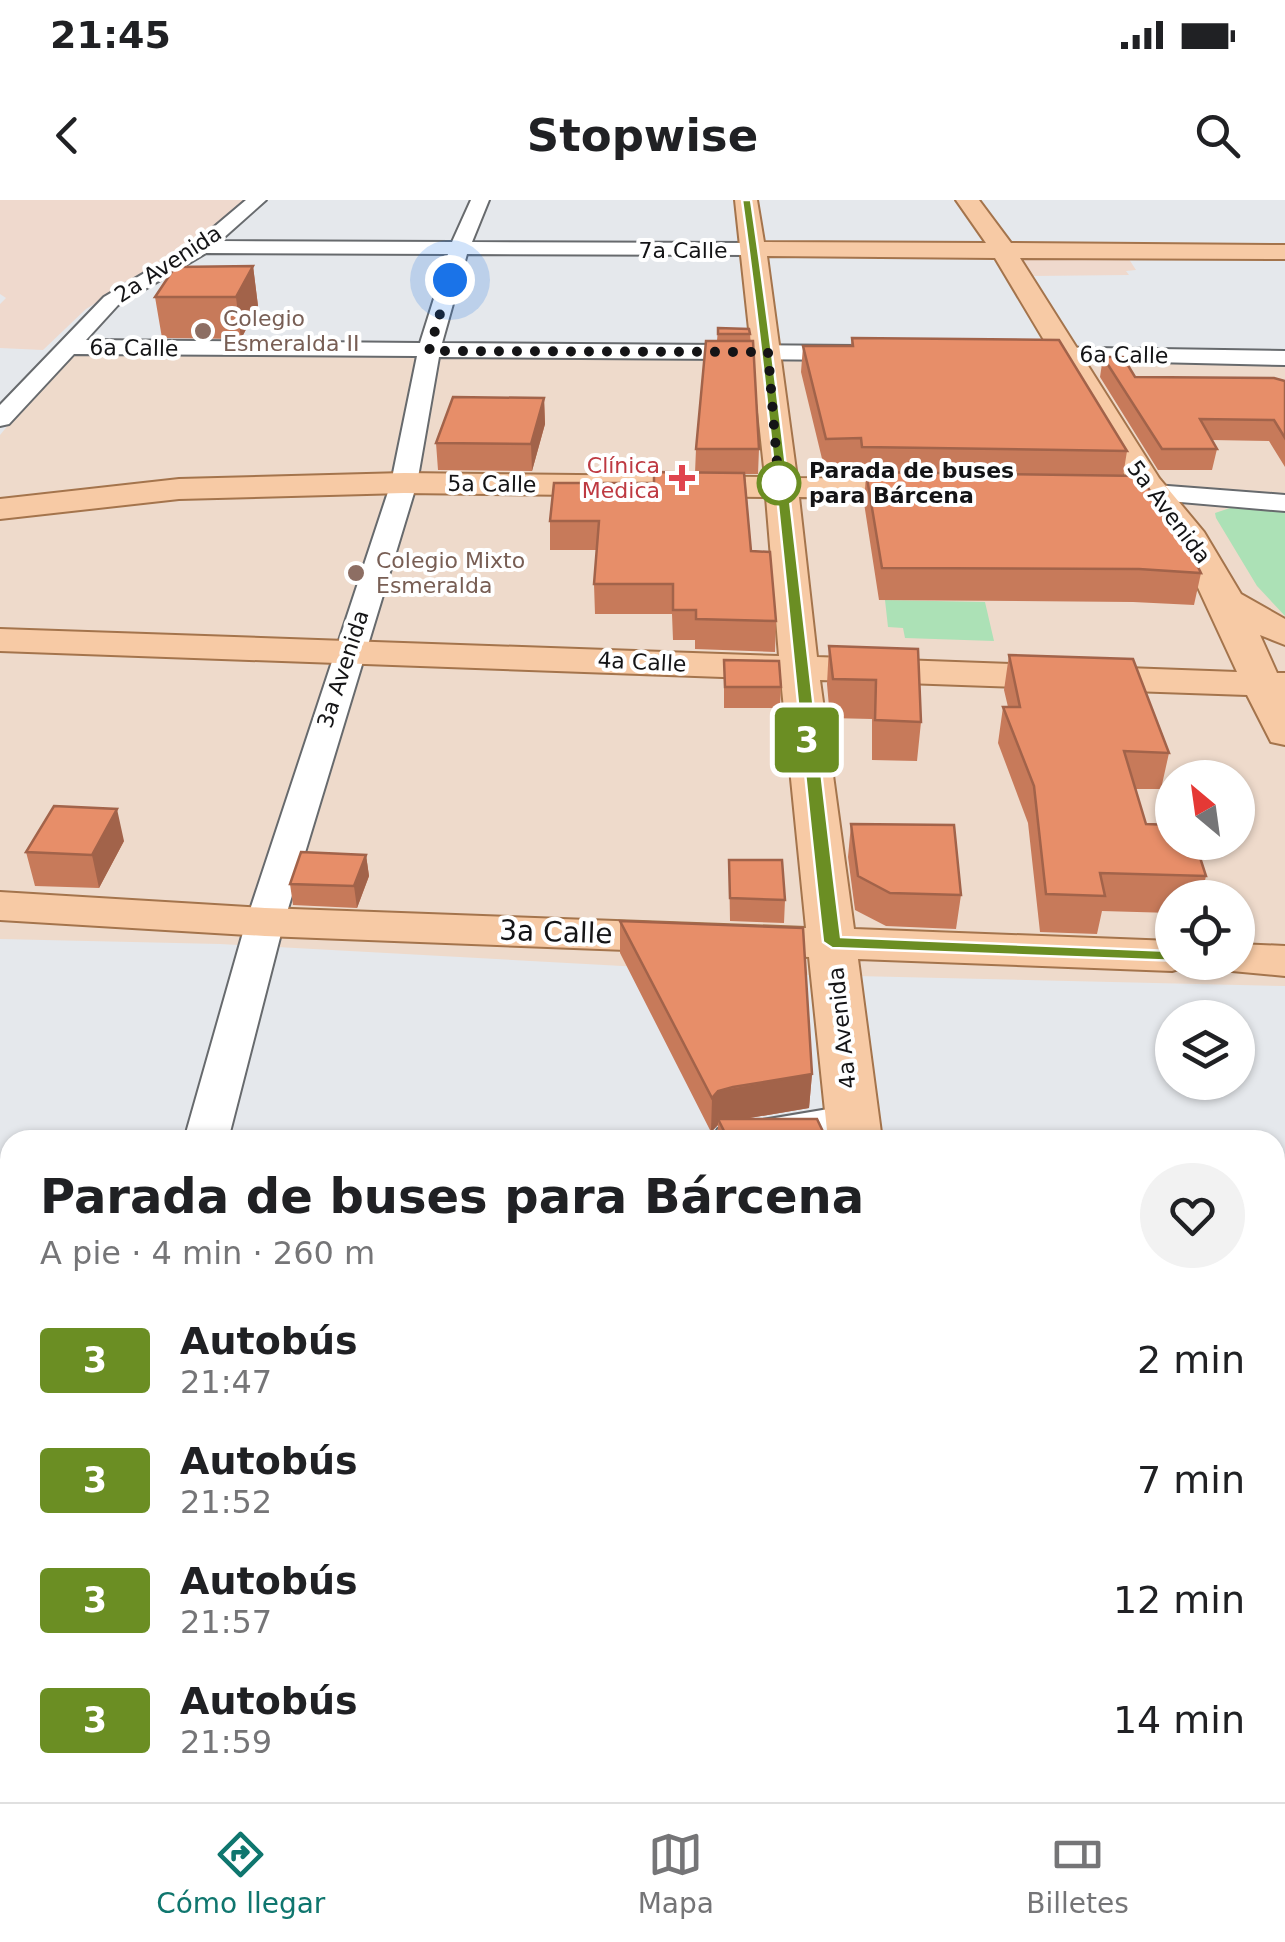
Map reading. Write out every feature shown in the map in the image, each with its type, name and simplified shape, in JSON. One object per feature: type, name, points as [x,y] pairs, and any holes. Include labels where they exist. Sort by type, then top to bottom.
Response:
[{"type":"main road","name":"4a Avenida","points":[[746,200],[768,352],[799,670],[854,1130]]},
{"type":"main road","name":"5a Avenida","points":[[967,200],[1002,248],[1155,493],[1174,513],[1273,684],[1285,733]]},
{"type":"main road","name":"7a Calle","points":[[754,249],[1285,252]]},
{"type":"main road","name":"5a Calle","points":[[0,509],[179,489],[404,483],[961,490]]},
{"type":"main road","points":[[1115,492],[1155,493]]},
{"type":"main road","points":[[1226,601],[1285,634]]},
{"type":"main road","name":"4a Calle","points":[[0,640],[348,649],[799,670],[1273,684]]},
{"type":"main road","name":"3a Calle","points":[[0,906],[265,922],[1155,955]]},
{"type":"main road","points":[[1255,960],[1285,961]]},
{"type":"street","name":"2a Avenida","points":[[0,419],[63,347],[110,301],[202,247],[257,200]]},
{"type":"street","name":"3a Avenida","points":[[209,1130],[265,922],[348,649],[404,483],[429,351],[459,249],[480,200]]},
{"type":"street","name":"7a Calle","points":[[202,247],[754,249]]},
{"type":"street","name":"6a Calle","points":[[63,347],[871,353]]},
{"type":"street","name":"6a Calle","points":[[1007,354],[1285,358]]},
{"type":"street","points":[[1155,493],[1285,503]]},
{"type":"shaded area","points":[[0,200],[247,200],[190,246],[86,309],[43,350],[0,348],[0,304],[6,298],[0,294]]},
{"type":"shaded area","points":[[1018,252],[1125,253],[1136,270],[1126,271],[1129,275],[1032,276]]},
{"type":"shaded area","points":[[77,341],[1285,352],[1285,986],[769,974],[220,944],[0,939],[0,435]]},
{"type":"green space","points":[[1230,508],[1285,509],[1285,616],[1257,586],[1216,518],[1215,513]]},
{"type":"green space","points":[[885,600],[985,602],[994,641],[905,638],[903,628],[888,627]]},
{"type":"building","points":[[253,266],[236,297],[155,297],[175,267]]},
{"type":"building","points":[[718,328],[749,329],[750,334],[718,334]]},
{"type":"building","points":[[852,338],[1059,340],[1127,451],[862,447],[861,438],[826,439],[803,346],[853,346]]},
{"type":"building","points":[[706,341],[753,341],[759,449],[696,449]]},
{"type":"building","points":[[1103,357],[1123,357],[1135,377],[1285,381],[1285,438],[1274,420],[1200,419],[1217,449],[1162,449]]},
{"type":"building","points":[[453,397],[544,398],[531,444],[436,443]]},
{"type":"building","points":[[654,472],[744,473],[751,551],[770,552],[776,621],[696,619],[696,610],[673,610],[673,584],[594,584],[599,521],[550,521],[554,483],[654,483]]},
{"type":"building","points":[[866,472],[1142,476],[1165,520],[1175,520],[1201,573],[1139,569],[882,568]]},
{"type":"building","points":[[829,646],[918,649],[921,722],[875,720],[876,680],[833,679]]},
{"type":"building","points":[[1009,655],[1133,659],[1169,753],[1124,751],[1146,824],[1155,824],[1155,860],[1201,860],[1206,876],[1100,873],[1105,896],[1046,894],[1034,786],[1003,707],[1020,707]]},
{"type":"building","points":[[724,660],[779,661],[781,687],[725,687]]},
{"type":"building","points":[[54,806],[117,809],[92,855],[26,852]]},
{"type":"building","points":[[851,824],[954,825],[961,895],[890,893],[858,876]]},
{"type":"building","points":[[301,852],[366,855],[354,886],[290,884]]},
{"type":"building","points":[[729,860],[782,860],[785,900],[730,898]]},
{"type":"building","points":[[620,921],[803,928],[812,1074],[733,1087],[718,1091],[712,1098]]},
{"type":"building","points":[[718,1119],[817,1119],[822,1130],[724,1130]]},
{"type":"bus line","name":"3","points":[[746,200],[771,370],[779,488],[832,942],[1155,955]]},
{"type":"place","name":"Colegio Esmeralda II","points":[[203,331]]},
{"type":"place","name":"Clínica Medica","points":[[682,478]]},
{"type":"place","name":"Parada de buses para Bárcena","points":[[779,483]]},
{"type":"place","name":"Colegio Mixto Esmeralda","points":[[356,573]]},
{"type":"route","points":[[450,280],[429,351],[768,352],[779,488],[779,483]]}]
